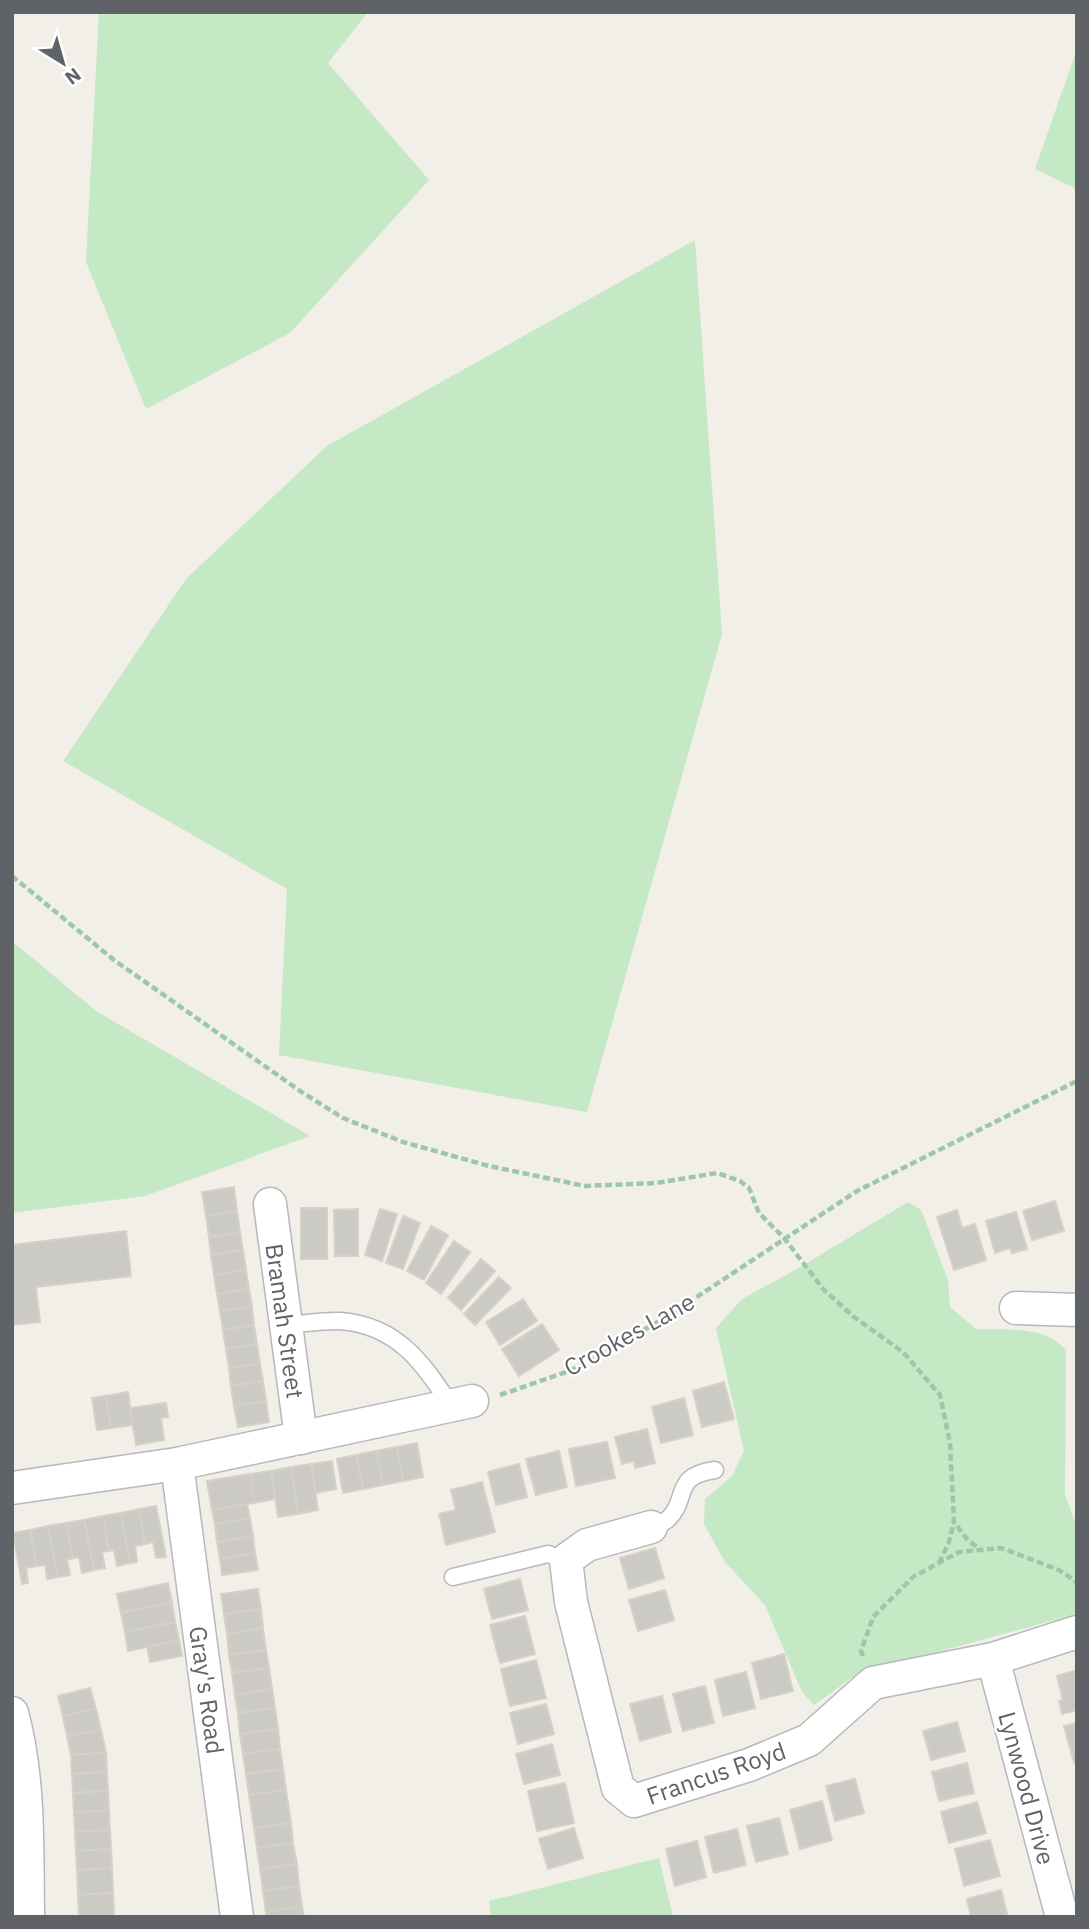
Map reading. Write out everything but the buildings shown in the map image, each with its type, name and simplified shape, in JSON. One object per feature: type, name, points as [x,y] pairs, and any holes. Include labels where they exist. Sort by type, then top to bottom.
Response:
[{"type":"street","name":"Bramah Street","points":[[270,1204],[301,1438]]},
{"type":"street","points":[[1016,1308],[1077,1310]]},
{"type":"street","points":[[12,1488],[177,1464],[461,1404]]},
{"type":"street","name":"Gray's Road","points":[[177,1464],[237,1917]]},
{"type":"street","points":[[566,1560],[587,1545],[651,1527]]},
{"type":"street","name":"Francus Royd","points":[[566,1560],[571,1602],[618,1788],[634,1801],[749,1765],[809,1740],[873,1684],[993,1659],[1077,1632]]},
{"type":"street","name":"Lynwood Drive","points":[[993,1659],[1062,1917]]},
{"type":"street","points":[[14,1730],[25,1792],[28,1917]]},
{"type":"lane","points":[[286,1325],[340,1321],[376,1329],[406,1348],[461,1404]]},
{"type":"lane","points":[[651,1527],[666,1521],[677,1507],[682,1486],[699,1472],[715,1469]]},
{"type":"lane","points":[[453,1577],[548,1554],[566,1560]]},
{"type":"path","points":[[12,876],[114,960],[303,1093],[343,1118],[403,1142],[489,1166],[585,1186],[656,1183],[717,1173],[740,1181],[749,1188],[759,1213],[784,1238],[824,1290],[854,1317],[903,1352],[940,1395],[950,1443],[954,1522],[949,1542],[939,1563]]},
{"type":"path","name":"Crookes Lane","points":[[461,1404],[494,1398],[572,1370],[665,1318],[857,1191],[1077,1081]]},
{"type":"path","points":[[954,1522],[980,1550]]},
{"type":"path","points":[[873,1684],[862,1651],[873,1617],[914,1577],[959,1552],[1001,1548],[1059,1570],[1077,1582]]},
{"type":"green space","points":[[99,12],[368,12],[328,63],[429,180],[290,333],[146,409],[86,262]]},
{"type":"green space","points":[[1077,49],[1077,189],[1035,169]]},
{"type":"green space","points":[[695,240],[722,634],[587,1112],[279,1055],[287,889],[63,761],[186,579],[327,446]]},
{"type":"green space","points":[[12,941],[96,1011],[310,1136],[145,1196],[12,1213]]},
{"type":"green space","points":[[908,1202],[921,1210],[948,1280],[950,1307],[976,1329],[1025,1330],[1047,1336],[1066,1350],[1065,1494],[1077,1528],[1077,1614],[857,1674],[814,1705],[802,1692],[765,1605],[725,1562],[704,1524],[705,1499],[732,1476],[744,1451],[716,1328],[742,1299]]},
{"type":"green space","points":[[659,1858],[673,1917],[491,1917],[489,1901]]}]
